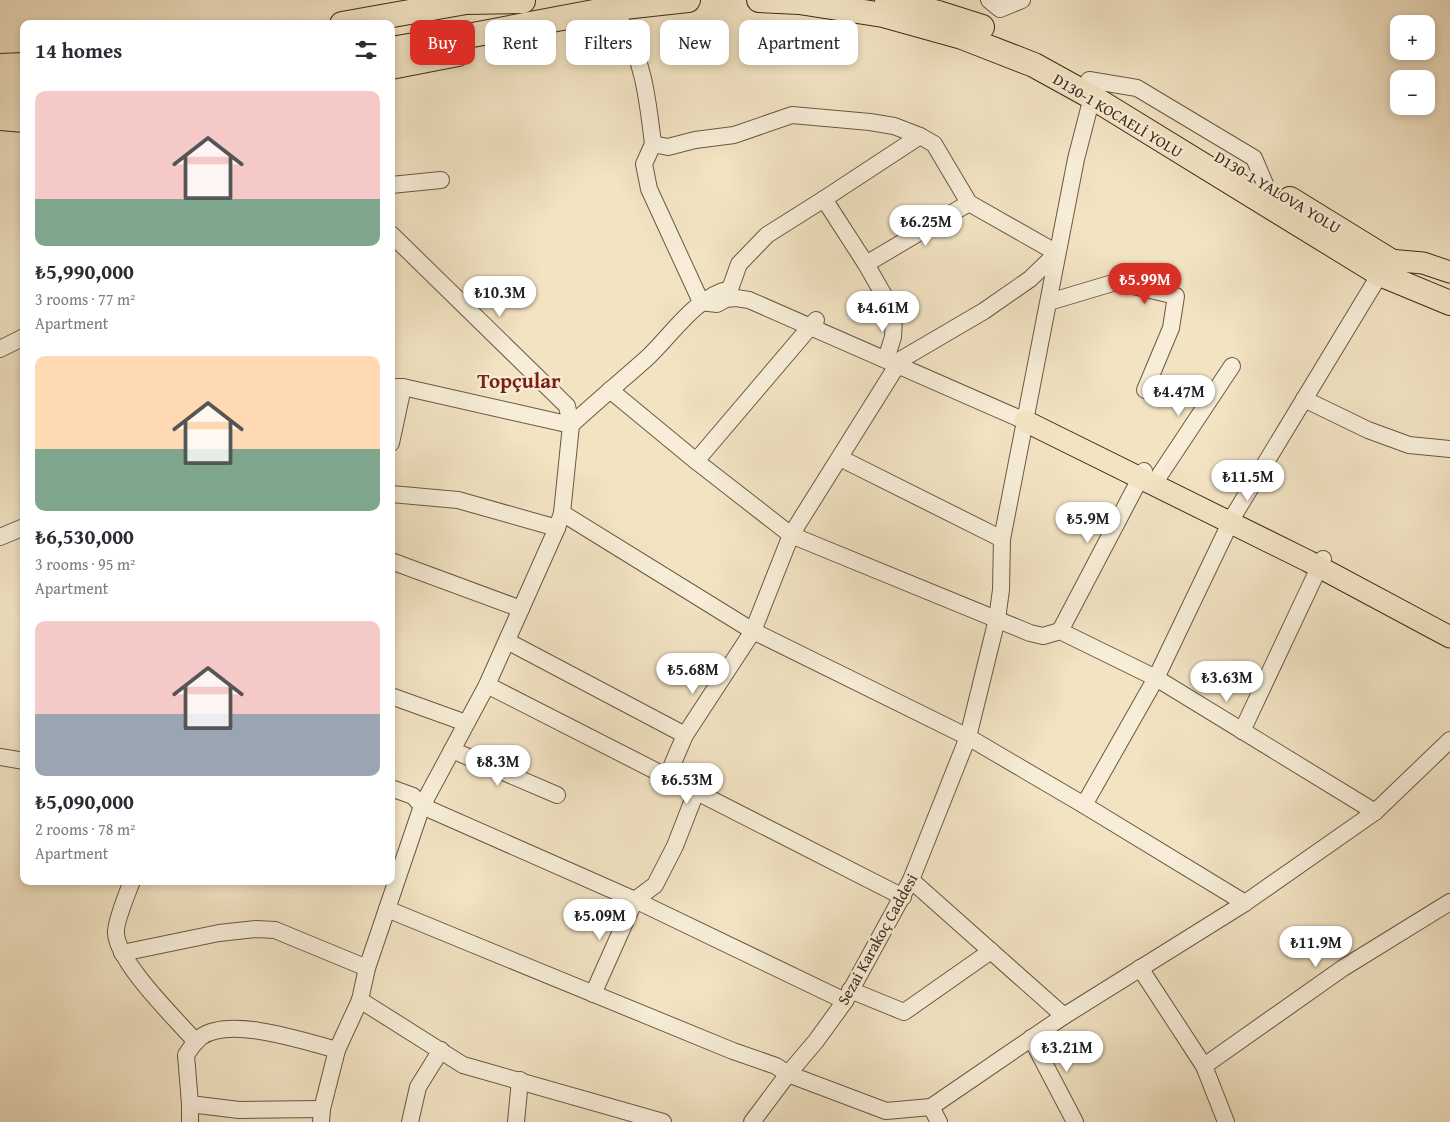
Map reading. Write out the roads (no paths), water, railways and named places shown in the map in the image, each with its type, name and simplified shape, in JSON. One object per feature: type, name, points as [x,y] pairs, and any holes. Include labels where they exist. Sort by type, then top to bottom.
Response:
[{"type":"highway","points":[[395,48],[462,38],[614,8],[688,0]]},
{"type":"highway","name":"D130-1 KOCAELİ YOLU","points":[[759,0],[799,2],[883,15],[962,37],[1090,88],[1385,267],[1450,303]]},
{"type":"highway","name":"D130-1 YALOVA YOLU","points":[[887,0],[965,21],[1005,36],[1043,54],[1090,88],[1265,184],[1385,267],[1416,274],[1450,288]]},
{"type":"highway","points":[[395,26],[527,1]]},
{"type":"highway","points":[[365,20],[466,2],[527,1]]},
{"type":"highway","points":[[395,65],[583,30],[620,18],[652,3]]},
{"type":"highway","points":[[6,70],[20,80]]},
{"type":"highway","points":[[5,115],[20,103]]},
{"type":"main road","points":[[1385,267],[1423,263],[1450,272]]},
{"type":"main road","points":[[1025,418],[1321,563],[1450,629]]},
{"type":"main road","points":[[1321,563],[1450,637]]},
{"type":"street","points":[[989,0],[1000,9],[1022,0]]},
{"type":"street","points":[[620,18],[631,37],[648,97],[653,144],[644,164],[649,189],[701,302]]},
{"type":"street","name":"Sezai Karakoç Caddesi","points":[[752,1122],[788,1074],[816,1041],[847,995],[902,897],[911,880],[968,737],[997,619],[1001,590],[1002,539],[1090,88]]},
{"type":"street","points":[[653,144],[668,147],[695,140],[734,135],[792,115],[894,126],[920,136],[934,144],[969,203],[1057,253],[1030,279],[984,311],[896,359],[840,458],[791,535],[754,631],[685,735],[667,777]]},
{"type":"street","points":[[730,289],[739,264],[767,235],[920,136]]},
{"type":"street","points":[[395,185],[441,180]]},
{"type":"street","points":[[824,199],[866,264],[890,306],[894,318],[896,359]]},
{"type":"street","points":[[866,264],[969,203]]},
{"type":"street","points":[[395,238],[567,406],[571,425],[559,520],[487,685],[422,806],[395,875]]},
{"type":"street","points":[[1084,805],[1156,678],[1232,519],[1385,267]]},
{"type":"street","points":[[1049,302],[1116,282],[1176,296],[1171,328],[1145,390]]},
{"type":"street","points":[[571,425],[647,357],[701,302],[719,291],[730,289],[749,291],[813,323],[1025,418]]},
{"type":"street","points":[[701,302],[717,304],[726,299],[749,300],[813,323]]},
{"type":"street","points":[[696,461],[813,323]]},
{"type":"street","points":[[0,350],[20,338]]},
{"type":"street","points":[[1060,632],[1149,478],[1232,366]]},
{"type":"street","points":[[395,406],[397,387],[571,425]]},
{"type":"street","points":[[610,390],[696,461],[791,535],[1030,633],[1043,636],[1060,632],[1156,678],[1375,812]]},
{"type":"street","points":[[1304,399],[1368,430],[1409,445],[1450,449]]},
{"type":"street","points":[[840,458],[1002,539]]},
{"type":"street","points":[[395,494],[458,500],[559,520],[754,631],[968,737],[1245,903]]},
{"type":"street","points":[[0,537],[20,529]]},
{"type":"street","points":[[395,562],[521,609]]},
{"type":"street","points":[[1242,731],[1321,563]]},
{"type":"street","points":[[507,642],[685,735]]},
{"type":"street","points":[[487,685],[902,897]]},
{"type":"street","points":[[395,697],[466,723]]},
{"type":"street","points":[[387,909],[733,1052],[776,1066],[788,1074],[886,1111],[931,1107],[1064,1016],[1245,903],[1375,812],[1450,741]]},
{"type":"street","points":[[452,750],[557,795]]},
{"type":"street","points":[[0,757],[20,760]]},
{"type":"street","points":[[395,789],[413,796],[422,806],[847,995],[904,1012],[991,951]]},
{"type":"street","points":[[593,994],[635,900],[654,885],[675,846],[696,792]]},
{"type":"street","points":[[911,880],[1064,1016]]},
{"type":"street","points":[[130,885],[116,932],[122,953],[148,988],[196,1042]]},
{"type":"street","points":[[190,1104],[239,1110],[322,1115],[337,1050],[360,1000],[367,968],[387,909],[392,885]]},
{"type":"street","points":[[1204,1066],[1343,968],[1450,902]]},
{"type":"street","points":[[122,953],[219,933],[256,929],[276,930],[367,968]]},
{"type":"street","points":[[1140,968],[1204,1066],[1226,1122]]},
{"type":"street","points":[[360,1000],[463,1065],[663,1122]]},
{"type":"street","points":[[190,1122],[186,1055],[202,1036],[227,1028],[255,1030],[337,1050]]},
{"type":"street","points":[[1031,1038],[1075,1122]]},
{"type":"street","points":[[410,1122],[418,1087],[441,1050]]},
{"type":"street","points":[[516,1122],[520,1080]]},
{"type":"street","points":[[931,1107],[939,1122]]},
{"type":"district","name":"Topçular","points":[[519,380]]}]
